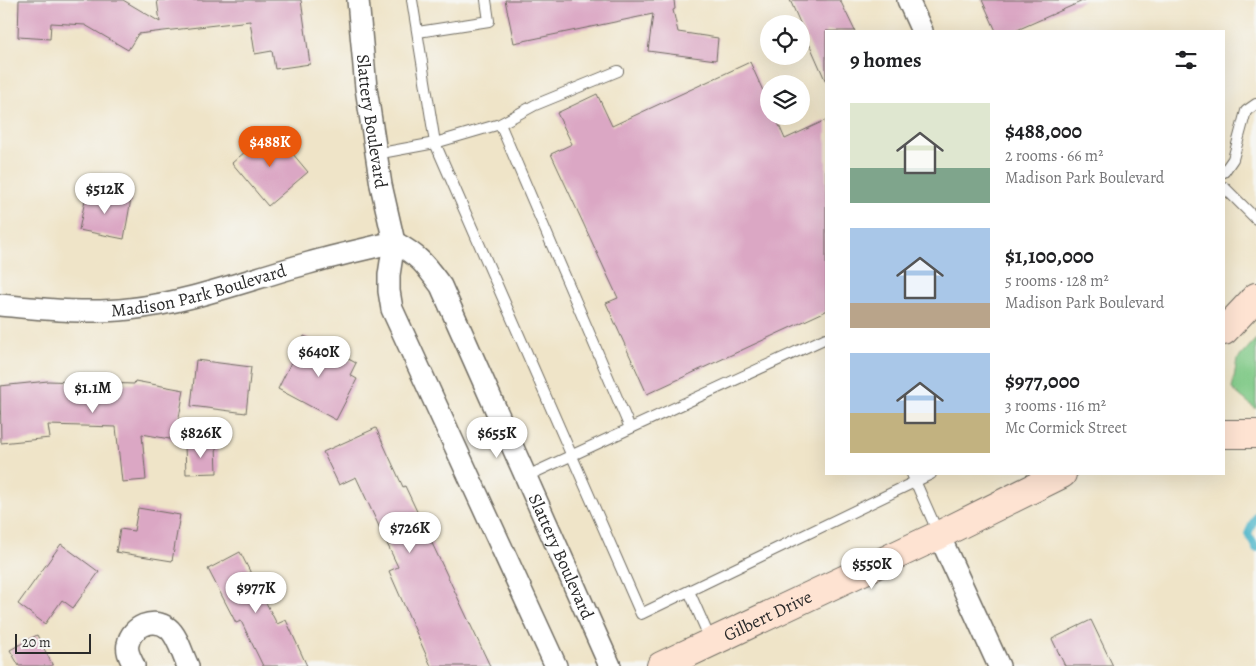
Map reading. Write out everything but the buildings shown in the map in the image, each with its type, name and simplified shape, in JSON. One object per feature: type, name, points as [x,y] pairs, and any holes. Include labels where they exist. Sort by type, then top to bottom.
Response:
[{"type":"street","name":"Slattery Boulevard","points":[[358,0],[366,88],[381,186],[394,242],[389,275],[392,309],[556,666]]},
{"type":"street","points":[[908,0],[922,30]]},
{"type":"street","name":"Slattery Boulevard","points":[[394,242],[414,253],[440,286],[610,666]]},
{"type":"street","name":"Madison Park Boulevard","points":[[0,305],[96,312],[159,305],[394,242]]},
{"type":"street","points":[[1225,330],[1256,296]]},
{"type":"street","points":[[1225,434],[1256,434]]},
{"type":"street","name":"Gilbert Drive","points":[[661,666],[939,535],[1060,475]]},
{"type":"street","points":[[939,535],[998,666]]},
{"type":"street","points":[[134,666],[128,653],[128,643],[132,634],[144,624],[160,624],[173,633],[188,666]]},
{"type":"lane","points":[[412,0],[435,143],[573,454],[641,614],[914,478],[928,475]]},
{"type":"lane","points":[[418,32],[489,21],[486,0]]},
{"type":"lane","points":[[376,154],[435,143],[500,124],[535,105],[618,71]]},
{"type":"lane","points":[[1225,171],[1233,159],[1246,111],[1256,104]]},
{"type":"lane","points":[[500,124],[630,428]]},
{"type":"lane","points":[[1225,188],[1256,219]]},
{"type":"lane","points":[[525,477],[825,338]]},
{"type":"lane","points":[[914,478],[939,535]]},
{"type":"lane","points":[[689,591],[712,642]]},
{"type":"green space","points":[[1256,339],[1256,409],[1232,389],[1237,360]]},
{"type":"waterway","points":[[1256,516],[1248,534],[1256,548]]}]
